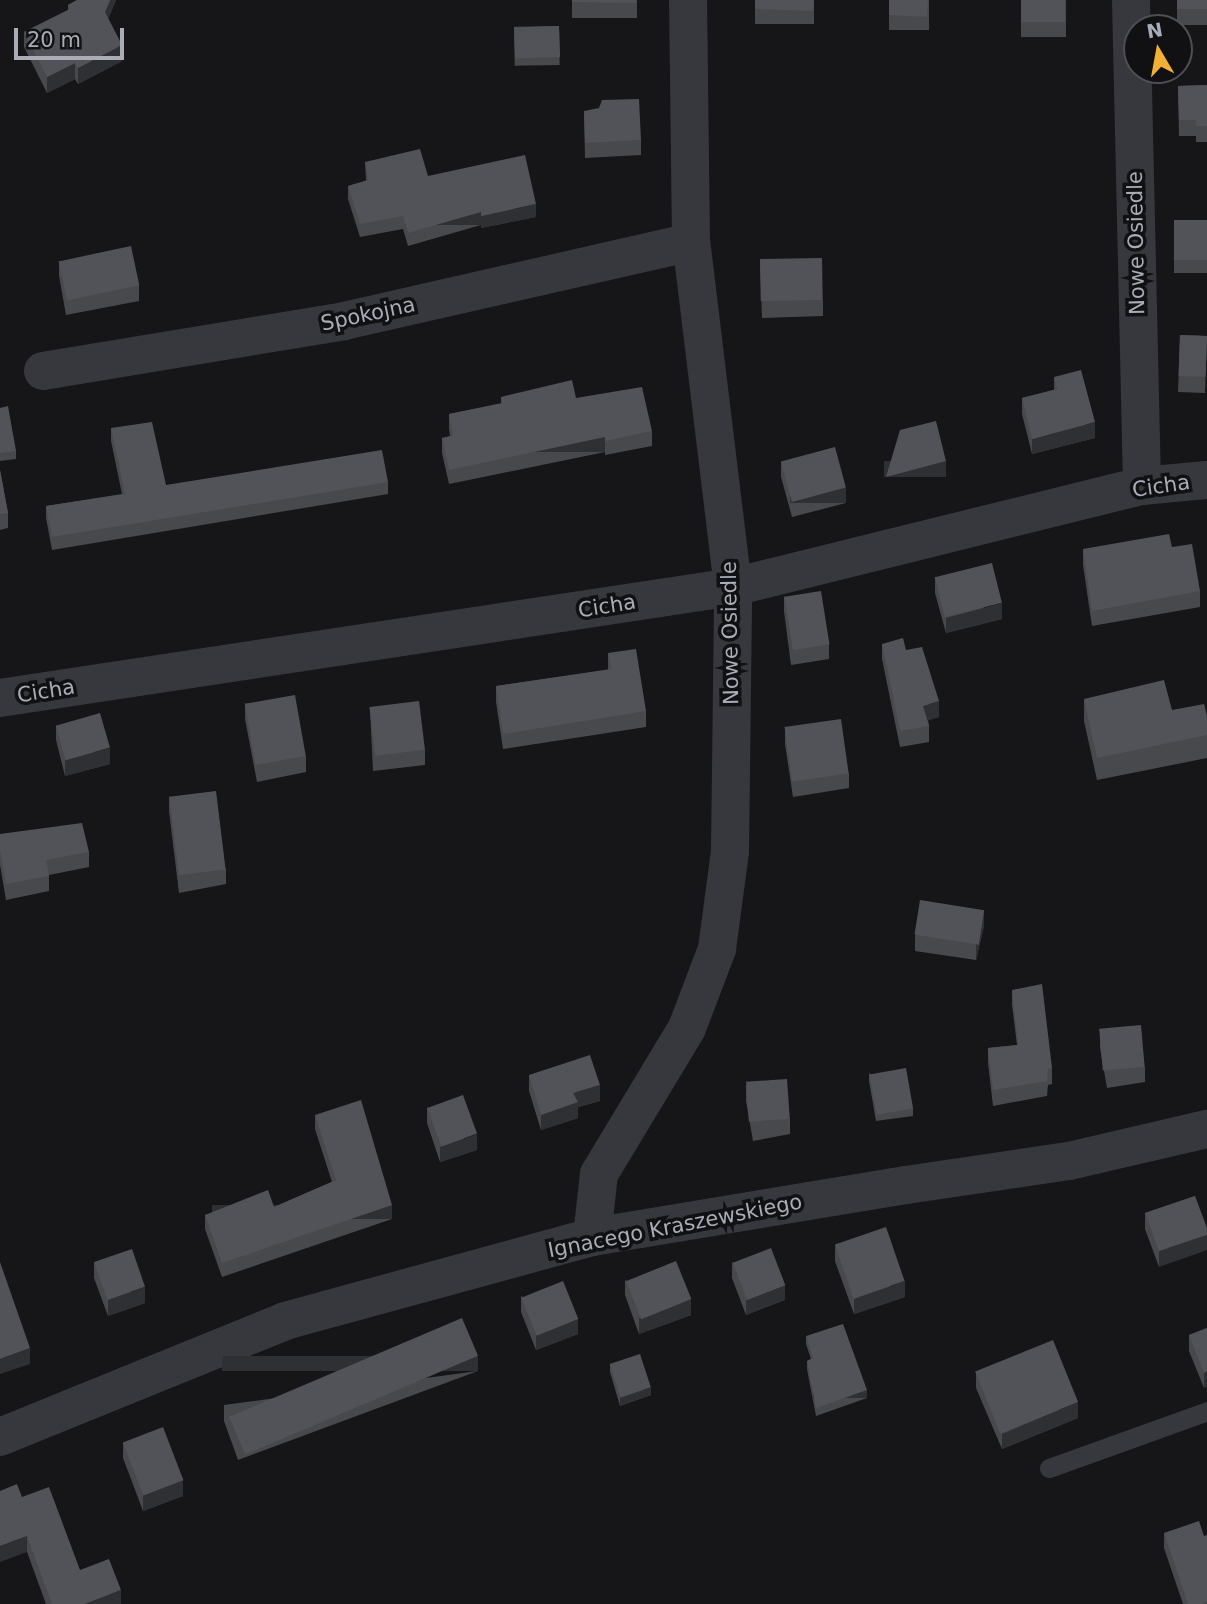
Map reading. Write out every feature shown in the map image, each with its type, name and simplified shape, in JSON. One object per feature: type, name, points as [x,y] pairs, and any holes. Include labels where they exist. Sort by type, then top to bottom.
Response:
[{"type":"street","name":"Nowe Osiedle","points":[[592,1237],[598,1174],[687,1028],[717,948],[730,850],[733,587],[691,242],[688,0]]},
{"type":"street","name":"Nowe Osiedle","points":[[1131,0],[1142,486]]},
{"type":"street","name":"Spokojna","points":[[43,371],[344,321],[691,242]]},
{"type":"street","name":"Cicha","points":[[0,698],[733,587],[1142,486],[1207,480]]},
{"type":"street","name":"Ignacego Kraszewskiego","points":[[0,1437],[285,1321],[592,1237],[1204,1139]]},
{"type":"lane","points":[[1049,1468],[1207,1411]]},
{"type":"building","points":[[77,0],[110,0],[105,12],[122,45],[78,68],[75,63],[47,77],[24,32],[70,9],[68,5]]},
{"type":"building","points":[[636,0],[636,3],[572,2]]},
{"type":"building","points":[[755,0],[814,0],[813,11],[755,9]]},
{"type":"building","points":[[889,0],[928,0],[927,17],[889,15]]},
{"type":"building","points":[[1021,0],[1065,0],[1065,22],[1021,22]]},
{"type":"building","points":[[1177,0],[1207,0],[1207,9],[1177,9]]},
{"type":"building","points":[[559,26],[560,57],[515,59],[514,28]]},
{"type":"building","points":[[1207,85],[1207,126],[1196,126],[1196,120],[1179,120],[1178,86]]},
{"type":"building","points":[[639,99],[641,140],[585,143],[584,111],[599,108],[602,100]]},
{"type":"building","points":[[420,149],[428,176],[525,155],[536,204],[481,216],[481,212],[408,233],[403,216],[360,224],[348,186],[368,180],[365,162]]},
{"type":"building","points":[[1174,220],[1207,220],[1207,260],[1174,260]]},
{"type":"building","points":[[131,246],[139,285],[67,301],[59,261]]},
{"type":"building","points":[[822,258],[823,300],[761,301],[760,259]]},
{"type":"building","points":[[1180,335],[1207,336],[1206,377],[1179,376]]},
{"type":"building","points":[[1081,370],[1095,422],[1032,439],[1022,398],[1057,389],[1054,377]]},
{"type":"building","points":[[572,380],[576,398],[642,387],[652,431],[605,441],[605,437],[449,470],[442,438],[453,436],[449,414],[502,403],[501,397]]},
{"type":"building","points":[[8,406],[16,451],[0,453],[0,408]]},
{"type":"building","points":[[936,421],[946,461],[886,477],[900,430]]},
{"type":"building","points":[[152,422],[166,485],[382,450],[388,482],[52,537],[46,506],[125,494],[111,428]]},
{"type":"building","points":[[835,447],[846,488],[792,502],[781,461]]},
{"type":"building","points":[[0,470],[8,513],[0,514]]},
{"type":"building","points":[[1169,534],[1172,547],[1192,544],[1200,591],[1092,611],[1083,549]]},
{"type":"building","points":[[992,563],[1002,603],[945,617],[935,577]]},
{"type":"building","points":[[821,591],[829,644],[793,650],[784,597]]},
{"type":"building","points":[[903,638],[906,650],[922,647],[939,701],[923,706],[929,726],[900,731],[882,644]]},
{"type":"building","points":[[636,649],[646,711],[503,734],[496,686],[611,669],[608,653]]},
{"type":"building","points":[[1164,680],[1172,710],[1204,704],[1207,735],[1097,758],[1084,699]]},
{"type":"building","points":[[295,695],[306,756],[256,765],[245,704]]},
{"type":"building","points":[[419,701],[425,750],[375,756],[369,707]]},
{"type":"building","points":[[100,713],[110,748],[66,760],[56,726]]},
{"type":"building","points":[[841,719],[849,773],[792,781],[785,727]]},
{"type":"building","points":[[216,791],[226,869],[179,875],[169,797]]},
{"type":"building","points":[[82,823],[89,852],[46,860],[49,876],[6,884],[0,834]]},
{"type":"building","points":[[920,900],[984,910],[979,945],[915,935]]},
{"type":"building","points":[[1042,984],[1052,1068],[1048,1069],[1047,1081],[993,1090],[988,1048],[1018,1045],[1012,990]]},
{"type":"building","points":[[1141,1025],[1145,1067],[1103,1071],[1099,1029]]},
{"type":"building","points":[[590,1055],[600,1085],[573,1093],[578,1102],[541,1115],[529,1075]]},
{"type":"building","points":[[906,1068],[913,1108],[877,1115],[870,1074]]},
{"type":"building","points":[[787,1079],[790,1119],[749,1122],[746,1082]]},
{"type":"building","points":[[463,1095],[477,1134],[441,1147],[427,1108]]},
{"type":"building","points":[[361,1100],[392,1205],[222,1263],[205,1215],[268,1190],[274,1207],[336,1180],[315,1115]]},
{"type":"building","points":[[1195,1196],[1207,1235],[1159,1251],[1145,1213]]},
{"type":"building","points":[[886,1227],[905,1281],[853,1298],[835,1245]]},
{"type":"building","points":[[771,1248],[785,1285],[747,1300],[733,1263]]},
{"type":"building","points":[[132,1249],[145,1287],[107,1300],[94,1262]]},
{"type":"building","points":[[676,1261],[691,1299],[641,1319],[626,1281]]},
{"type":"building","points":[[0,1262],[30,1348],[0,1359]]},
{"type":"building","points":[[563,1281],[578,1319],[537,1336],[521,1298]]},
{"type":"building","points":[[462,1318],[478,1356],[245,1455],[229,1417]]},
{"type":"building","points":[[843,1324],[867,1390],[816,1408],[807,1361],[813,1358],[806,1336]]},
{"type":"building","points":[[1207,1328],[1207,1371],[1204,1373],[1189,1335]]},
{"type":"building","points":[[1053,1340],[1078,1402],[1000,1434],[975,1371]]},
{"type":"building","points":[[640,1354],[651,1387],[620,1397],[610,1364]]},
{"type":"building","points":[[163,1427],[183,1480],[143,1496],[123,1442]]},
{"type":"building","points":[[17,1484],[22,1497],[49,1487],[80,1570],[109,1559],[121,1590],[84,1604],[52,1604],[27,1536],[0,1546],[0,1491]]},
{"type":"building","points":[[1199,1521],[1204,1536],[1207,1535],[1207,1602],[1188,1604],[1164,1533]]}]
